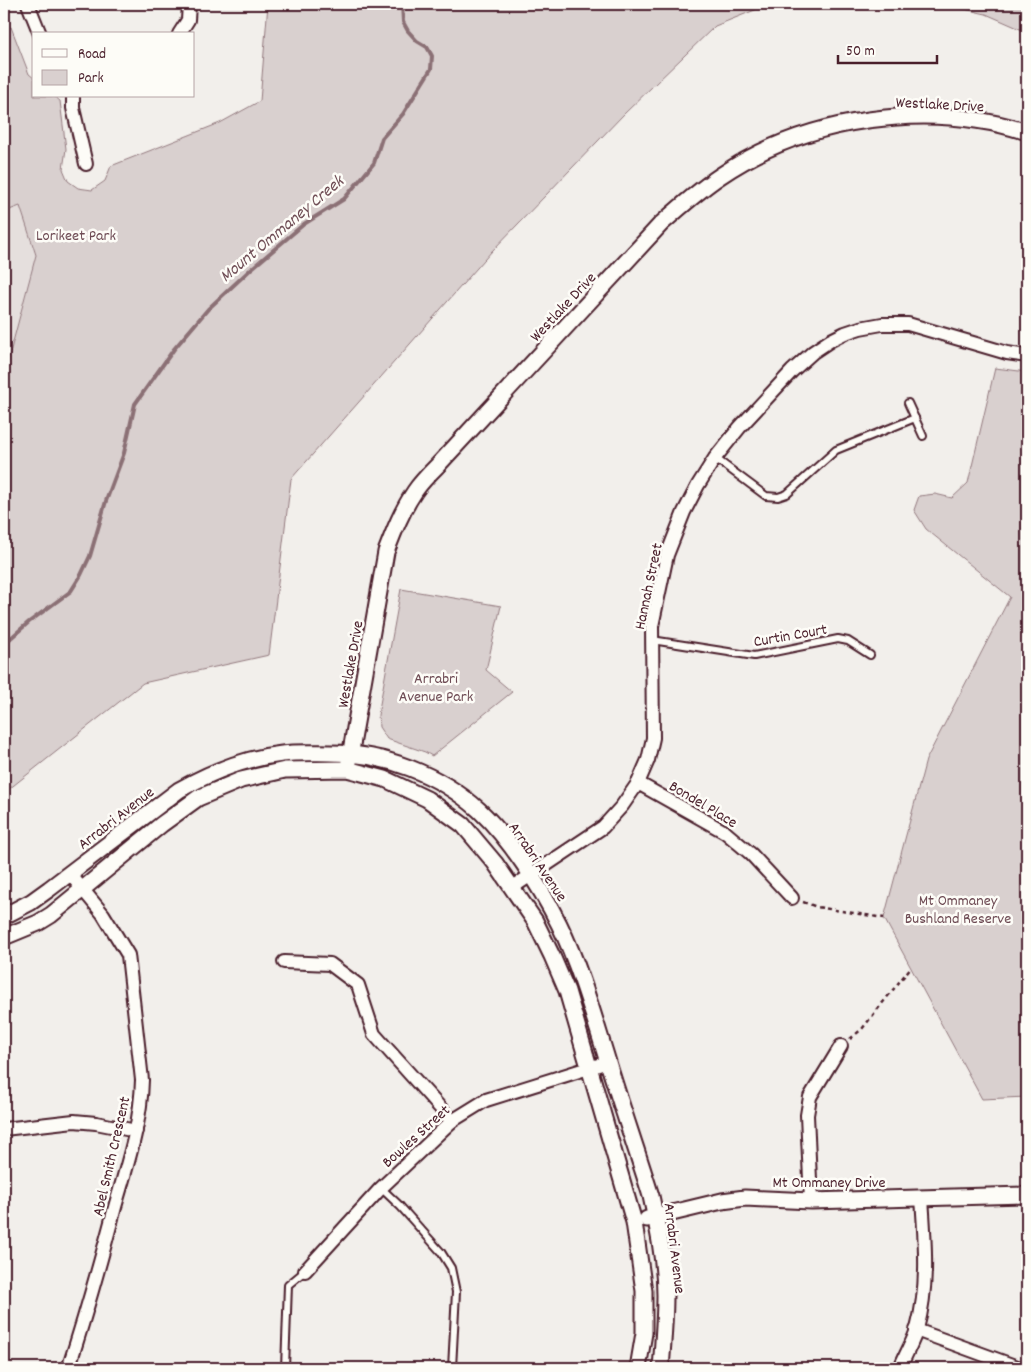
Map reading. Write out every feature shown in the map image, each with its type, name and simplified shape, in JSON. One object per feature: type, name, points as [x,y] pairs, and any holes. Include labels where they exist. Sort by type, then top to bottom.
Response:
[{"type":"street","points":[[28,4],[39,32]]},
{"type":"street","points":[[180,32],[188,20],[189,4]]},
{"type":"street","points":[[73,98],[73,108],[86,164]]},
{"type":"street","name":"Westlake Drive","points":[[346,770],[351,753],[386,552],[404,509],[416,490],[438,465],[661,224],[692,196],[752,157],[816,131],[882,118],[909,116],[956,118],[1027,132]]},
{"type":"street","name":"Hannah Street","points":[[512,887],[603,827],[622,806],[638,783],[648,760],[653,738],[652,640],[654,619],[667,555],[684,512],[715,458],[774,390],[813,352],[831,340],[860,328],[882,324],[908,324],[1007,354],[1027,356]]},
{"type":"street","name":"Arrabri Avenue","points":[[4,916],[31,902],[70,874],[179,790],[223,768],[244,761],[280,754],[351,753],[393,762],[432,778],[462,796],[497,829],[530,874],[559,924],[588,997],[656,1217],[662,1254],[665,1294],[661,1368]]},
{"type":"street","points":[[4,937],[44,919],[162,824],[198,798],[241,780],[285,770],[346,770],[385,779],[427,799],[463,825],[496,863],[535,921],[567,991],[634,1222],[644,1291],[644,1332],[638,1368]]},
{"type":"street","name":"Bondel Place","points":[[638,783],[725,832],[751,854],[792,898]]},
{"type":"street","name":"Abel Smith Crescent","points":[[67,1368],[83,1324],[136,1131],[142,1095],[128,955],[103,914],[70,874]]},
{"type":"street","points":[[284,962],[330,964],[358,985],[374,1034],[452,1121]]},
{"type":"street","points":[[811,1201],[806,1115],[810,1097],[841,1046]]},
{"type":"street","name":"Bowles Street","points":[[305,1271],[381,1188],[452,1121],[486,1100],[608,1062]]},
{"type":"street","points":[[4,1129],[74,1121],[96,1123],[136,1131]]},
{"type":"street","name":"Mt Ommaney Drive","points":[[634,1222],[722,1201],[746,1198],[811,1201],[1027,1195]]},
{"type":"street","points":[[900,1368],[916,1330],[925,1284],[926,1254],[922,1198]]},
{"type":"street","points":[[916,1330],[1020,1368]]},
{"type":"lane","points":[[908,403],[923,436]]},
{"type":"lane","points":[[715,458],[766,496],[778,497],[787,494],[836,450],[915,418]]},
{"type":"lane","name":"Curtin Court","points":[[652,640],[754,656],[838,639],[848,641],[870,655]]},
{"type":"lane","points":[[381,1188],[400,1206],[441,1252],[451,1268],[456,1292],[452,1368]]},
{"type":"lane","points":[[285,1368],[288,1285],[305,1271]]},
{"type":"path","points":[[792,898],[817,907],[884,918]]},
{"type":"path","points":[[841,1046],[862,1029],[911,967]]},
{"type":"shaded area","points":[[20,206],[36,255],[4,376],[4,212]]},
{"type":"green space","name":"Lorikeet Park","points":[[268,4],[770,4],[715,26],[624,114],[492,251],[291,479],[269,655],[143,683],[4,793],[4,376],[36,255],[20,206],[4,212],[4,30],[11,27],[29,74],[32,76],[32,98],[56,98],[60,101],[66,149],[63,169],[68,181],[78,188],[92,190],[105,181],[111,166],[220,123],[260,101]]},
{"type":"green space","points":[[942,4],[1027,4],[1027,32],[986,14]]},
{"type":"green space","name":"Mt Ommaney Bushland Reserve","points":[[995,368],[1027,372],[1027,1097],[982,1099],[884,918],[926,760],[1010,597],[926,529],[914,510],[919,496],[935,494],[952,498],[968,483]]},
{"type":"green space","name":"Arrabri Avenue Park","points":[[401,589],[501,606],[486,670],[512,692],[432,756],[387,739],[379,727],[378,715]]},
{"type":"waterway","name":"Mount Ommaney Creek","points":[[4,644],[29,622],[71,591],[81,575],[90,556],[106,501],[124,453],[135,404],[174,349],[208,309],[251,269],[304,224],[344,199],[374,163],[382,138],[403,114],[431,69],[432,56],[427,47],[417,41],[403,22],[402,4]]}]
